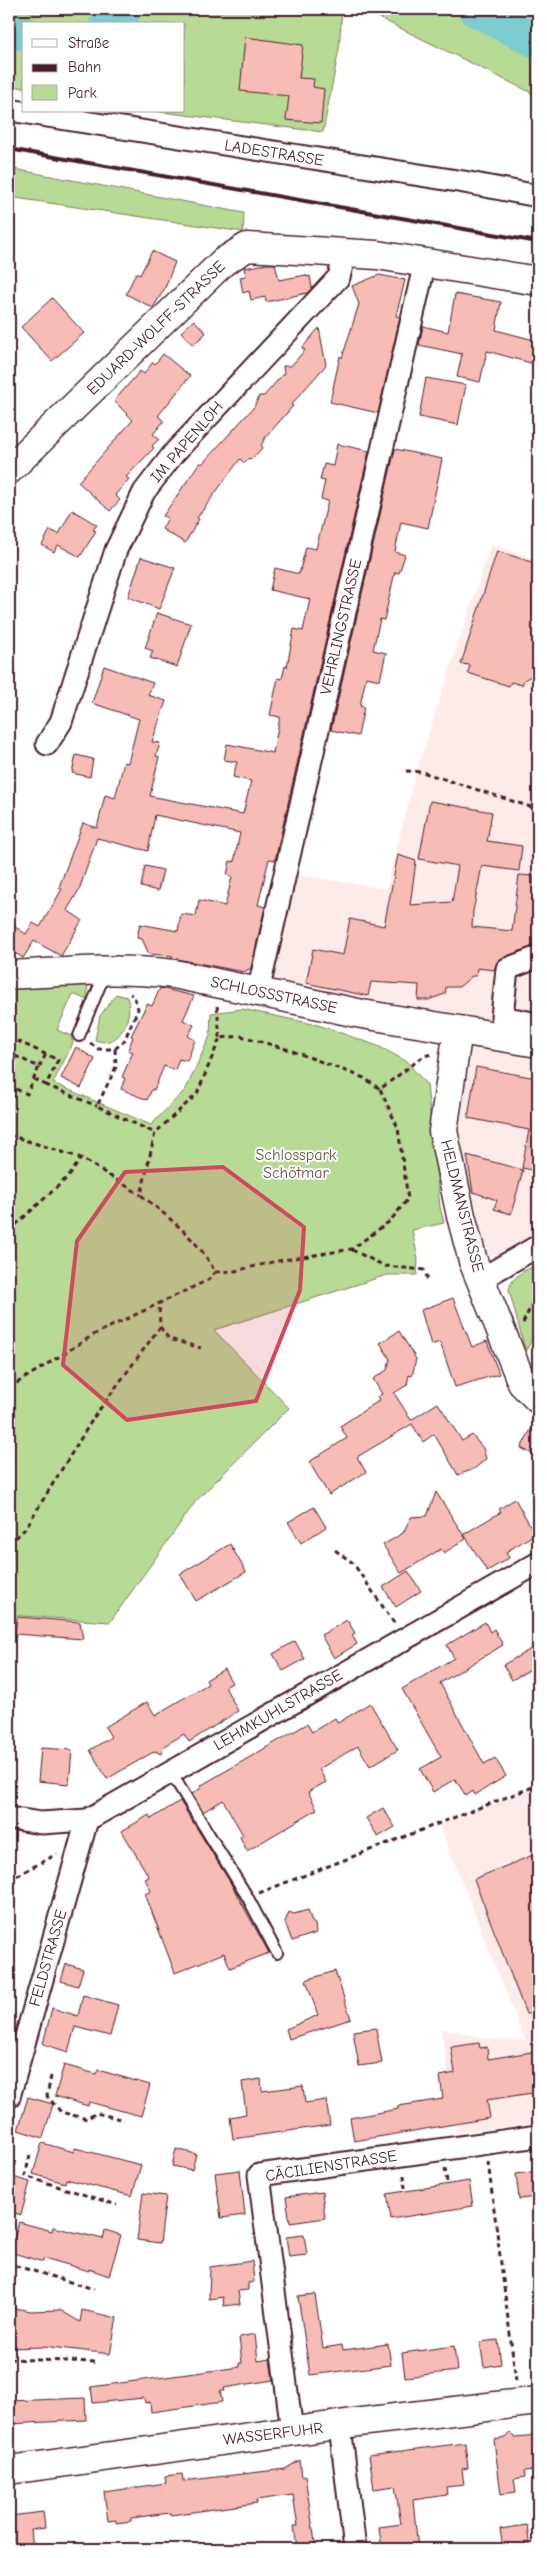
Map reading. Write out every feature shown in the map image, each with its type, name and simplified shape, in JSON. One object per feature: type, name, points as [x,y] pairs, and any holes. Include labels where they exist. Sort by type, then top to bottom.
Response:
[{"type":"street","name":"LADESTRASSE","points":[[9,110],[491,186],[538,196]]},
{"type":"street","name":"EDUARD-WOLFF-STRASSE","points":[[16,459],[223,262],[247,247],[377,255],[538,281]]},
{"type":"street","name":"IM PAPENLOH","points":[[47,744],[61,722],[116,550],[144,492],[174,452],[339,277],[345,254]]},
{"type":"street","name":"VEHRLINGSTRASSE","points":[[258,992],[425,262]]},
{"type":"street","points":[[538,957],[507,970],[502,1017],[538,1024]]},
{"type":"street","name":"SCHLOSSSTRASSE","points":[[9,975],[104,977],[142,970],[174,974],[362,1014],[538,1043]]},
{"type":"street","name":"HELDMANSTRASSE","points":[[458,1030],[443,1131],[461,1216],[481,1279],[522,1383],[538,1399]]},
{"type":"street","points":[[481,1279],[538,1246]]},
{"type":"street","name":"LEHMKUHLSTRASSE","points":[[9,1818],[41,1823],[87,1820],[538,1563]]},
{"type":"street","name":"FELDSTRASSE","points":[[9,2097],[87,1820]]},
{"type":"street","name":"CÄCILIENSTRASSE","points":[[292,2431],[259,2175],[538,2136]]},
{"type":"street","name":"WASSERFUHR","points":[[9,2470],[292,2431],[529,2403]]},
{"type":"street","points":[[340,2426],[355,2549]]},
{"type":"lane","points":[[79,1036],[104,977]]},
{"type":"lane","points":[[170,1772],[248,1898],[277,1953]]},
{"type":"path","points":[[406,771],[422,772],[537,809],[538,812]]},
{"type":"path","points":[[79,1036],[98,1049],[115,1049],[124,1041],[138,1009],[134,996],[104,977]]},
{"type":"path","points":[[141,1195],[155,1133],[198,1094],[220,1038],[214,982]]},
{"type":"path","points":[[9,1388],[95,1334],[208,1280],[215,1272],[235,1271],[277,1260],[352,1250],[390,1221],[408,1199],[398,1128],[380,1088],[364,1078],[290,1050],[241,1036],[220,1038]]},
{"type":"path","points":[[9,1037],[58,1060],[46,1085]]},
{"type":"path","points":[[97,1106],[116,1067],[115,1049]]},
{"type":"path","points":[[9,1058],[11,1054],[40,1067]]},
{"type":"path","points":[[9,1086],[27,1094],[46,1054]]},
{"type":"path","points":[[380,1088],[424,1056]]},
{"type":"path","points":[[34,1079],[155,1133]]},
{"type":"path","points":[[9,1134],[82,1158],[141,1195],[177,1224],[211,1263],[215,1272]]},
{"type":"path","points":[[9,1230],[70,1175],[82,1158]]},
{"type":"path","points":[[352,1250],[385,1266],[424,1270],[428,1280]]},
{"type":"path","points":[[159,1302],[160,1327],[169,1338],[201,1348]]},
{"type":"path","points":[[9,1544],[25,1529],[94,1417],[160,1327]]},
{"type":"path","points":[[334,1550],[353,1563],[404,1638]]},
{"type":"path","points":[[248,1898],[538,1785]]},
{"type":"path","points":[[9,1880],[81,1841]]},
{"type":"path","points":[[51,2076],[47,2096],[61,2112],[87,2119],[96,2113],[124,2120]]},
{"type":"path","points":[[486,2144],[529,2403]]},
{"type":"path","points":[[30,2155],[25,2176],[118,2205]]},
{"type":"path","points":[[9,2260],[13,2265],[94,2289]]},
{"type":"path","points":[[9,2359],[95,2362]]},
{"type":"highlighted area","points":[[223,1167],[304,1227],[300,1290],[256,1401],[127,1420],[63,1365],[77,1241],[125,1172]]},
{"type":"shaded area","points":[[491,544],[538,560],[538,1206],[532,1238],[489,1257],[454,1135],[473,1040],[448,1012],[269,982],[293,874],[386,889],[417,769]]},
{"type":"shaded area","points":[[538,1786],[538,2123],[457,2132],[441,2028],[489,2039],[525,2040],[439,1825]]},
{"type":"green space","points":[[9,9],[24,9],[33,13],[36,9],[342,9],[339,49],[323,132],[161,112],[185,112],[185,22],[22,22],[22,88],[9,85]]},
{"type":"green space","points":[[361,9],[538,9],[538,96]]},
{"type":"green space","points":[[9,168],[244,213],[243,232],[9,197]]},
{"type":"green space","name":"Schlosspark Schötmar","points":[[88,982],[87,1000],[73,994],[57,1030],[71,1036],[73,1043],[53,1083],[151,1125],[186,1089],[210,1036],[211,1013],[242,1009],[318,1025],[378,1046],[406,1061],[427,1085],[440,1207],[444,1223],[412,1230],[418,1259],[417,1275],[387,1275],[214,1330],[289,1408],[196,1501],[110,1622],[9,1615],[9,986]]},
{"type":"green space","points":[[116,994],[127,997],[129,1005],[127,1022],[118,1036],[112,1040],[104,1042],[95,1040],[100,1016]]},
{"type":"green space","points":[[538,1264],[538,1308],[535,1314],[538,1315],[538,1326],[527,1349],[525,1349],[509,1290],[516,1277]]},
{"type":"building","points":[[245,37],[303,45],[299,78],[314,79],[313,87],[324,89],[321,123],[286,120],[289,96],[240,91]]},
{"type":"building","points":[[152,251],[175,262],[165,288],[153,308],[126,294],[136,273],[140,275]]},
{"type":"building","points":[[275,264],[279,280],[306,275],[306,277],[310,276],[312,288],[307,293],[266,302],[265,297],[251,300],[249,291],[243,293],[240,277],[246,276],[244,268]]},
{"type":"building","points":[[379,275],[405,280],[396,316],[400,317],[378,413],[330,402],[340,356],[342,358],[359,304],[352,286]]},
{"type":"building","points":[[455,294],[501,302],[496,330],[538,341],[538,365],[487,351],[480,382],[457,377],[462,354],[419,345],[423,326],[448,332]]},
{"type":"building","points":[[52,298],[84,333],[52,361],[21,327]]},
{"type":"building","points":[[194,320],[206,333],[193,345],[181,332]]},
{"type":"building","points":[[319,328],[326,365],[265,438],[261,445],[263,447],[251,460],[249,458],[244,463],[240,459],[197,518],[199,519],[185,543],[162,529],[168,518],[163,516],[200,462],[202,464],[254,407],[259,396],[264,396],[284,373],[283,366],[291,366],[305,350],[302,348]]},
{"type":"building","points":[[163,354],[190,376],[158,416],[164,421],[153,434],[159,439],[152,446],[154,448],[126,477],[129,479],[115,495],[120,500],[110,511],[78,482],[133,420],[114,401],[140,371],[144,374],[153,362],[155,364]]},
{"type":"building","points":[[426,378],[466,385],[458,425],[419,417]]},
{"type":"building","points":[[337,444],[369,451],[275,860],[269,859],[258,905],[265,907],[251,968],[244,972],[172,958],[173,956],[149,954],[142,939],[137,938],[140,924],[178,931],[181,914],[196,916],[199,900],[225,906],[232,877],[227,875],[230,861],[234,862],[240,833],[155,815],[148,851],[97,838],[79,890],[67,910],[82,920],[61,956],[34,941],[23,958],[9,949],[9,923],[26,934],[33,923],[40,927],[62,889],[59,887],[83,823],[97,828],[105,795],[115,798],[124,762],[128,763],[139,719],[92,703],[104,666],[153,683],[148,695],[166,701],[152,742],[160,743],[156,756],[159,757],[150,796],[243,814],[251,781],[233,777],[237,762],[224,760],[227,744],[273,753],[280,717],[270,715],[278,678],[282,679],[285,666],[287,667],[294,629],[303,631],[310,599],[270,590],[275,568],[299,574],[306,547],[316,549],[328,501],[321,499],[325,481],[320,480],[324,464],[333,466]]},
{"type":"building","points":[[395,449],[442,459],[428,528],[401,522],[395,552],[405,555],[399,573],[395,572],[384,620],[380,619],[373,650],[386,653],[380,680],[366,677],[360,706],[364,707],[358,736],[331,730]]},
{"type":"building","points":[[72,510],[97,525],[93,530],[96,531],[80,557],[58,545],[54,552],[42,545],[50,530],[59,534]]},
{"type":"building","points":[[497,551],[538,564],[538,672],[524,680],[522,685],[511,682],[509,686],[468,673],[470,665],[461,664]]},
{"type":"building","points":[[141,557],[175,568],[159,609],[128,597]]},
{"type":"building","points":[[157,613],[191,624],[177,667],[150,658],[153,651],[145,648]]},
{"type":"building","points":[[76,755],[93,759],[90,777],[72,773]]},
{"type":"building","points":[[430,801],[492,812],[487,841],[522,846],[519,871],[482,866],[473,911],[472,927],[512,931],[519,875],[534,876],[533,884],[538,884],[538,945],[502,958],[497,962],[494,970],[477,968],[476,976],[472,976],[459,987],[446,987],[445,994],[428,1000],[418,1000],[419,985],[371,982],[368,996],[306,983],[313,949],[343,955],[350,919],[384,926],[398,855],[416,861],[410,905],[452,902],[458,866],[419,859]]},
{"type":"building","points":[[145,866],[163,870],[158,891],[141,887]]},
{"type":"building","points":[[160,988],[194,996],[183,1020],[194,1025],[188,1036],[195,1040],[187,1061],[179,1059],[175,1070],[164,1066],[154,1090],[152,1089],[147,1100],[121,1089],[125,1078],[122,1077],[133,1052],[128,1050],[133,1037],[131,1036],[147,1004],[152,1006]]},
{"type":"building","points":[[76,1047],[95,1059],[81,1088],[61,1078]]},
{"type":"building","points":[[476,1067],[536,1078],[535,1082],[538,1083],[538,1171],[522,1168],[529,1130],[468,1118]]},
{"type":"building","points":[[467,1155],[523,1170],[511,1214],[494,1209],[497,1200],[473,1192]]},
{"type":"building","points":[[453,1298],[472,1347],[487,1341],[499,1374],[455,1387],[440,1342],[431,1345],[421,1310]]},
{"type":"building","points":[[399,1331],[416,1359],[412,1376],[409,1375],[407,1385],[394,1393],[411,1420],[438,1403],[462,1441],[472,1435],[483,1448],[486,1459],[474,1469],[458,1475],[434,1434],[423,1442],[412,1424],[357,1457],[366,1472],[329,1495],[309,1462],[347,1438],[340,1426],[380,1400],[377,1397],[382,1394],[373,1379],[387,1370],[390,1359],[380,1343]]},
{"type":"building","points":[[538,1416],[538,1457],[521,1448]]},
{"type":"building","points":[[436,1492],[466,1539],[444,1553],[441,1549],[401,1573],[383,1545],[403,1533],[411,1517],[427,1516]]},
{"type":"building","points":[[515,1499],[535,1534],[506,1552],[509,1558],[487,1571],[464,1534],[501,1512],[499,1509]]},
{"type":"building","points":[[314,1507],[326,1527],[301,1543],[288,1522]]},
{"type":"building","points":[[230,1544],[246,1572],[196,1601],[180,1574]]},
{"type":"building","points":[[408,1571],[421,1591],[396,1607],[383,1587]]},
{"type":"building","points":[[17,1617],[80,1622],[83,1639],[15,1634]]},
{"type":"building","points":[[347,1620],[355,1633],[352,1635],[357,1644],[334,1658],[321,1635]]},
{"type":"building","points":[[485,1622],[490,1632],[494,1629],[503,1645],[440,1683],[484,1764],[495,1758],[506,1776],[475,1795],[473,1791],[466,1796],[455,1779],[433,1792],[420,1769],[441,1757],[402,1689],[454,1658],[447,1645]]},
{"type":"building","points":[[295,1641],[305,1659],[283,1671],[273,1654]]},
{"type":"building","points":[[538,1645],[538,1665],[512,1680],[503,1665]]},
{"type":"building","points":[[224,1669],[232,1683],[225,1687],[238,1711],[189,1742],[184,1734],[164,1746],[161,1754],[155,1751],[107,1779],[90,1750],[111,1737],[105,1727],[147,1702],[155,1715],[208,1684],[206,1680]]},
{"type":"building","points":[[370,1703],[398,1750],[370,1766],[358,1746],[319,1769],[326,1782],[308,1792],[317,1809],[247,1851],[240,1837],[243,1835],[223,1800],[203,1812],[192,1794],[201,1788],[200,1786],[307,1724],[312,1732],[335,1718],[338,1723]]},
{"type":"building","points":[[41,1748],[72,1750],[69,1784],[38,1781]]},
{"type":"building","points":[[180,1801],[230,1882],[269,1953],[230,1968],[224,1953],[175,1973],[145,1894],[151,1891],[145,1879],[149,1877],[122,1831],[149,1815],[151,1819]]},
{"type":"building","points":[[383,1808],[395,1827],[378,1837],[366,1818]]},
{"type":"building","points":[[538,1853],[538,2013],[526,2014],[474,1879]]},
{"type":"building","points":[[308,1910],[312,1922],[315,1924],[316,1933],[292,1941],[285,1922],[289,1912],[294,1914]]},
{"type":"building","points":[[66,1964],[83,1969],[78,1986],[61,1981]]},
{"type":"building","points":[[335,1971],[351,2019],[289,2039],[286,2029],[318,2015],[306,1980]]},
{"type":"building","points":[[83,1995],[118,2005],[110,2036],[75,2027],[68,2052],[43,2044],[52,2008],[78,2016]]},
{"type":"building","points":[[376,2028],[382,2063],[359,2066],[353,2031]]},
{"type":"building","points":[[479,2043],[480,2048],[487,2047],[488,2059],[538,2051],[538,2092],[487,2100],[490,2118],[354,2141],[350,2118],[398,2109],[398,2106],[443,2099],[440,2076],[455,2073],[451,2047]]},
{"type":"building","points":[[64,2065],[96,2074],[98,2070],[150,2085],[141,2116],[89,2102],[88,2106],[55,2096]]},
{"type":"building","points":[[261,2079],[262,2091],[303,2086],[305,2103],[326,2100],[330,2125],[233,2139],[230,2117],[246,2114],[242,2082]]},
{"type":"building","points":[[28,2097],[53,2104],[43,2138],[18,2130]]},
{"type":"building","points":[[42,2143],[74,2152],[75,2148],[141,2165],[132,2196],[66,2179],[65,2183],[33,2174]]},
{"type":"building","points":[[176,2149],[196,2154],[192,2170],[172,2166]]},
{"type":"building","points":[[240,2170],[245,2215],[221,2218],[215,2173]]},
{"type":"building","points":[[538,2171],[538,2197],[519,2199],[516,2174]]},
{"type":"building","points":[[9,2176],[30,2182],[21,2215],[9,2211]]},
{"type":"building","points":[[469,2181],[473,2206],[391,2219],[387,2194]]},
{"type":"building","points":[[322,2192],[325,2218],[290,2223],[286,2197]]},
{"type":"building","points":[[143,2193],[166,2196],[160,2243],[137,2240]]},
{"type":"building","points":[[19,2222],[52,2231],[53,2227],[103,2239],[105,2230],[121,2235],[109,2276],[44,2258],[43,2262],[10,2252]]},
{"type":"building","points":[[304,2235],[307,2255],[289,2257],[286,2237]]},
{"type":"building","points":[[252,2261],[254,2282],[248,2283],[248,2290],[238,2291],[240,2304],[224,2306],[223,2297],[209,2299],[210,2267]]},
{"type":"building","points":[[315,2294],[323,2348],[342,2345],[343,2350],[388,2344],[391,2365],[310,2375],[298,2296]]},
{"type":"building","points":[[14,2308],[31,2311],[60,2310],[80,2322],[82,2310],[117,2318],[110,2354],[43,2346],[9,2348],[9,2311],[13,2312]]},
{"type":"building","points":[[255,2334],[258,2361],[270,2359],[273,2380],[224,2388],[225,2391],[220,2391],[222,2402],[151,2412],[150,2402],[145,2403],[144,2398],[93,2403],[91,2387],[240,2367],[239,2363],[242,2363],[239,2337]]},
{"type":"building","points":[[498,2340],[501,2364],[484,2367],[480,2342]]},
{"type":"building","points":[[454,2346],[457,2371],[405,2377],[402,2353]]},
{"type":"building","points":[[85,2398],[86,2420],[9,2424],[9,2401]]},
{"type":"building","points":[[510,2432],[515,2437],[538,2435],[538,2453],[534,2453],[536,2470],[524,2471],[525,2477],[514,2479],[516,2492],[501,2494],[494,2440],[505,2438]]},
{"type":"building","points":[[465,2443],[468,2468],[462,2469],[464,2485],[446,2487],[447,2495],[413,2500],[418,2549],[382,2549],[379,2527],[401,2524],[395,2486],[374,2489],[369,2455]]},
{"type":"building","points":[[300,2460],[302,2477],[305,2476],[316,2549],[297,2549],[294,2526],[298,2526],[293,2495],[256,2500],[257,2503],[171,2515],[170,2513],[131,2518],[131,2521],[116,2523],[116,2520],[108,2521],[104,2492],[166,2483],[165,2476],[182,2474],[183,2481],[285,2469]]},
{"type":"building","points":[[43,2512],[45,2528],[31,2530],[33,2549],[9,2549],[9,2516]]},
{"type":"building","points":[[527,2525],[530,2549],[503,2549],[500,2529]]},
{"type":"waterway","points":[[111,22],[120,17],[125,9]]},
{"type":"waterway","points":[[475,9],[538,42]]},
{"type":"waterway","points":[[9,31],[22,33]]},
{"type":"railway","points":[[9,149],[538,242]]}]
